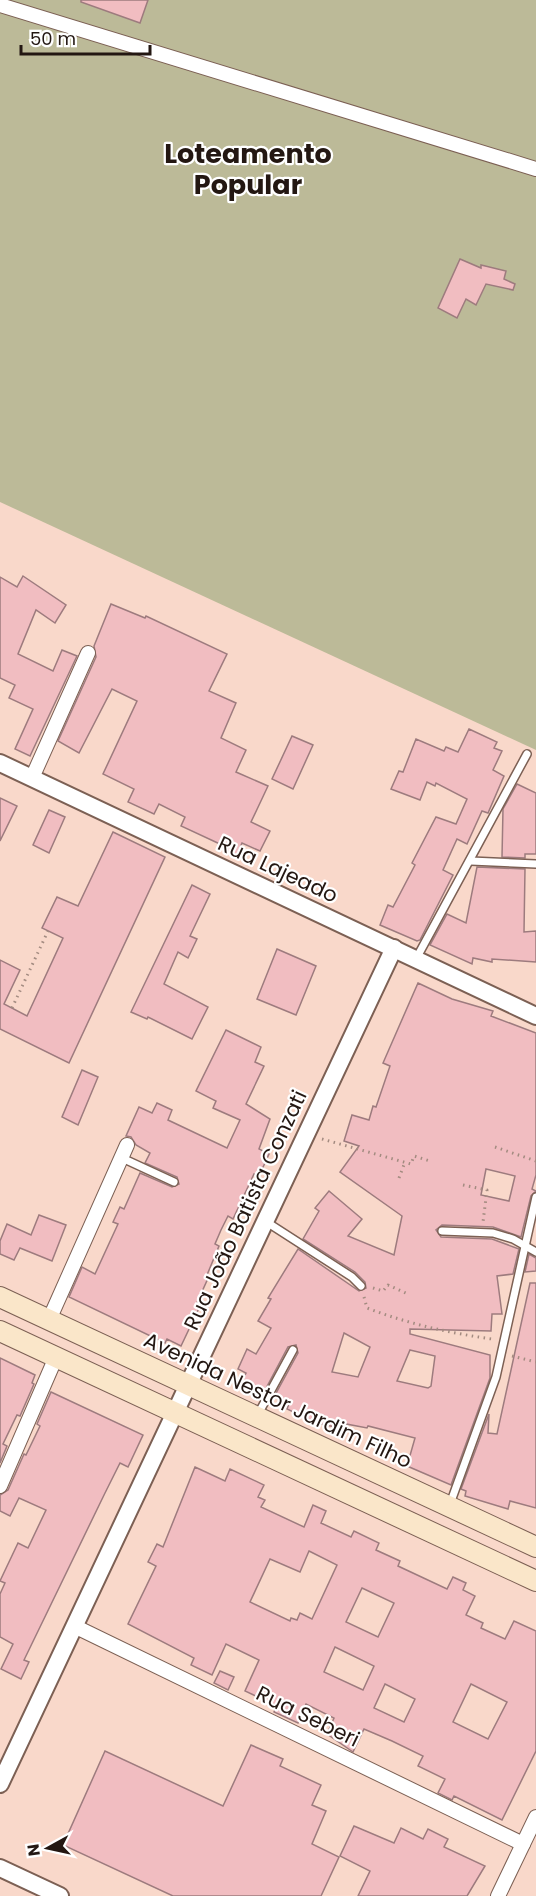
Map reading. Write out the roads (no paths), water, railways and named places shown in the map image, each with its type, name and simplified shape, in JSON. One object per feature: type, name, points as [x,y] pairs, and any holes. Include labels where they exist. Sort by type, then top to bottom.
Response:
[{"type":"main road","name":"Avenida Nestor Jardim Filho","points":[[0,1297],[536,1547]]},
{"type":"main road","points":[[0,1331],[536,1581]]},
{"type":"street","points":[[0,5],[536,169]]},
{"type":"street","points":[[32,778],[88,653]]},
{"type":"street","name":"Rua Lajeado","points":[[0,763],[536,1016]]},
{"type":"street","name":"Rua João Batista Conzati","points":[[0,1784],[394,948]]},
{"type":"street","points":[[49,1320],[127,1145]]},
{"type":"street","points":[[0,1486],[56,1357]]},
{"type":"street","name":"Rua Seberi","points":[[74,1626],[523,1844]]},
{"type":"street","points":[[498,1896],[536,1817]]},
{"type":"street","points":[[0,1868],[60,1896]]},
{"type":"lane","points":[[416,959],[471,861],[527,753]]},
{"type":"lane","points":[[471,861],[536,864]]},
{"type":"lane","points":[[122,1158],[174,1182]]},
{"type":"lane","points":[[449,1507],[496,1377],[536,1197]]},
{"type":"lane","points":[[265,1221],[352,1277],[361,1286]]},
{"type":"lane","points":[[442,1231],[482,1233],[513,1239],[536,1252]]},
{"type":"lane","points":[[256,1417],[293,1350]]},
{"type":"district","name":"Loteamento Popular","points":[[248,168]]}]
